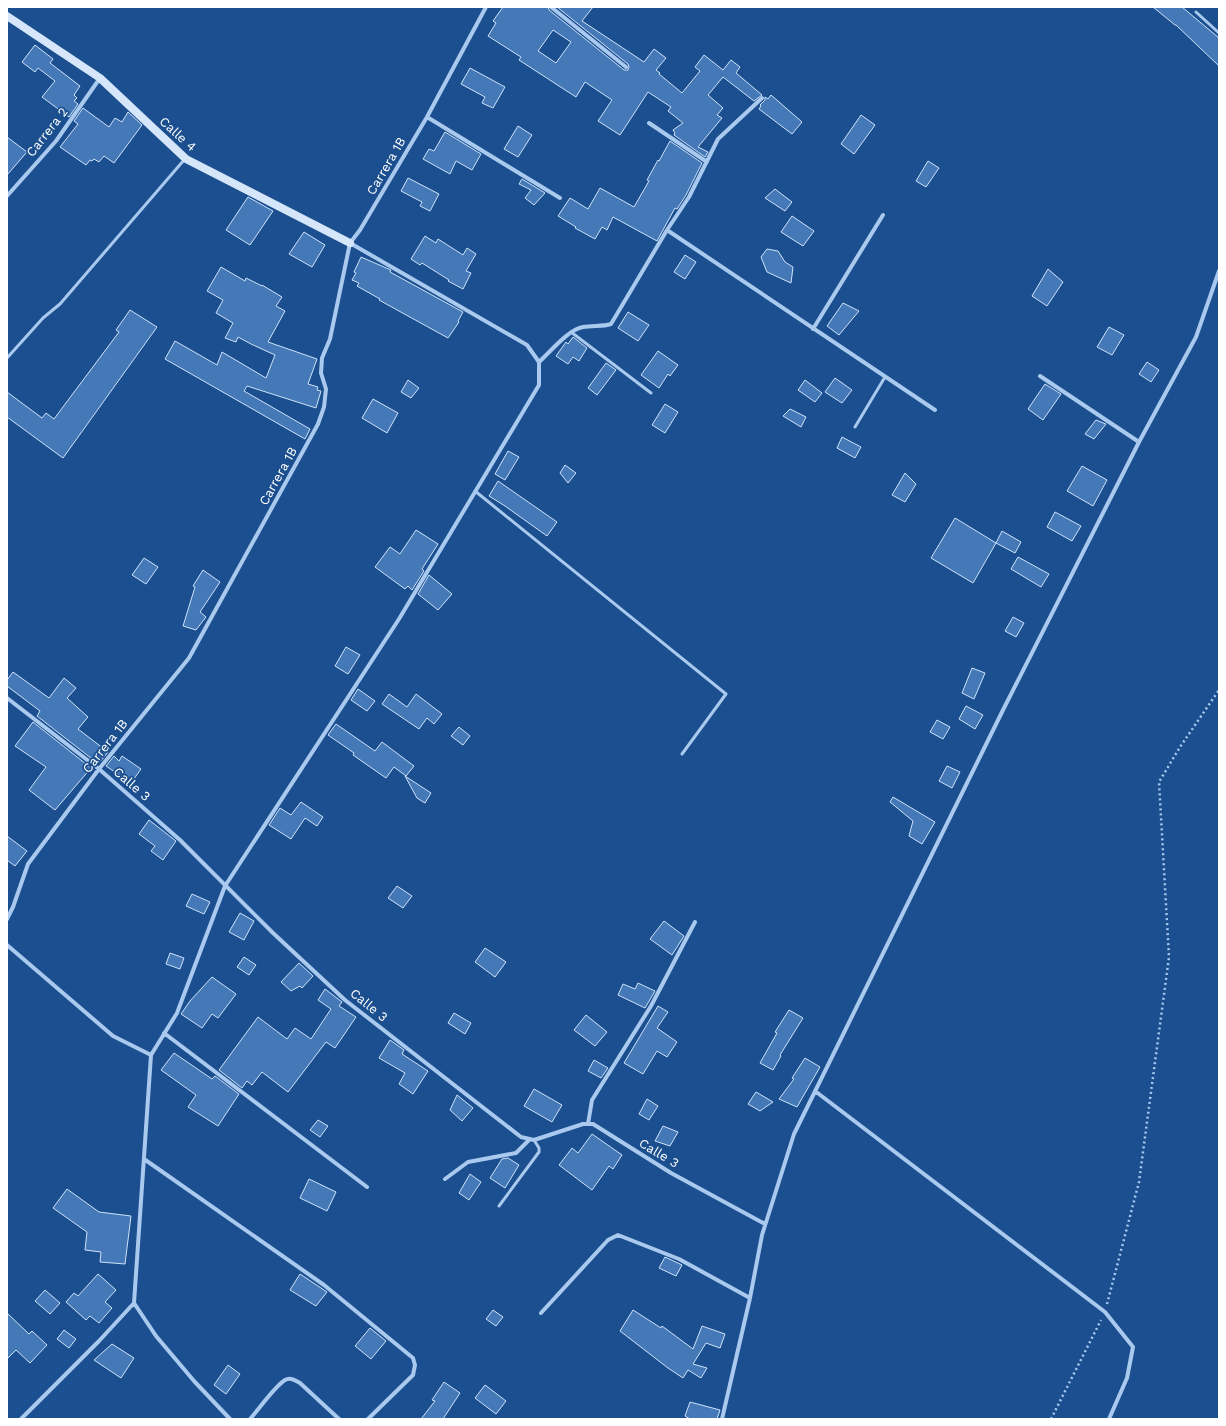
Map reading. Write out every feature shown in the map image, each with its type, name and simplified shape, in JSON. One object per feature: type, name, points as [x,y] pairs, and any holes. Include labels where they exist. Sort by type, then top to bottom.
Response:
[{"type":"street","name":"Carrera 1B","points":[[7,919],[13,907],[28,864],[100,769],[189,658],[318,424],[324,408],[326,389],[322,373],[322,358],[330,339],[350,243],[360,230],[427,117],[486,7]]},
{"type":"street","points":[[551,7],[626,67]]},
{"type":"street","name":"Calle 4","points":[[7,16],[100,78],[186,159],[350,243]]},
{"type":"street","name":"Carrera 2","points":[[7,196],[56,141],[100,78]]},
{"type":"street","points":[[540,362],[571,332],[583,327],[603,327],[611,324],[667,230],[689,197],[718,139],[762,98]]},
{"type":"street","points":[[427,117],[560,198]]},
{"type":"street","points":[[649,123],[707,162]]},
{"type":"street","points":[[813,328],[883,215]]},
{"type":"street","points":[[667,230],[935,410]]},
{"type":"street","points":[[230,1419],[194,1381],[156,1336],[134,1304],[151,1055],[177,1013],[225,886],[398,619],[539,385],[540,362],[527,345],[350,243]]},
{"type":"street","points":[[722,1419],[750,1298],[765,1224],[794,1134],[1003,710],[1139,442],[1196,336],[1219,271]]},
{"type":"street","points":[[1040,376],[1139,442]]},
{"type":"street","name":"Calle 3","points":[[7,698],[100,769],[180,840],[225,886],[345,1000],[521,1137],[532,1140]]},
{"type":"street","points":[[445,1178],[468,1162],[516,1153],[532,1140],[588,1124],[592,1100],[651,1006],[695,922]]},
{"type":"street","points":[[7,945],[113,1036],[151,1055]]},
{"type":"street","points":[[164,1033],[367,1187]]},
{"type":"street","points":[[815,1091],[1105,1312],[1133,1347],[1127,1378],[1109,1419]]},
{"type":"street","name":"Calle 3","points":[[588,1124],[593,1124],[671,1172],[765,1224]]},
{"type":"street","points":[[144,1159],[324,1285],[414,1358],[416,1366],[413,1375],[368,1419]]},
{"type":"street","points":[[541,1313],[608,1240],[618,1235],[679,1259],[750,1298]]},
{"type":"street","points":[[21,1419],[134,1304]]},
{"type":"street","points":[[250,1419],[276,1388],[286,1379],[293,1379],[300,1383],[339,1419]]},
{"type":"lane","points":[[1196,12],[1219,32]]},
{"type":"lane","points":[[7,358],[43,318],[60,304],[186,159]]},
{"type":"lane","points":[[571,332],[651,393]]},
{"type":"lane","points":[[856,426],[885,377]]},
{"type":"lane","points":[[475,491],[726,694],[682,754]]},
{"type":"lane","points":[[499,1206],[539,1152],[539,1148],[532,1140]]},
{"type":"path","points":[[1050,1419],[1105,1312],[1139,1182],[1169,957],[1160,782],[1180,747],[1219,690]]},
{"type":"building","points":[[503,7],[548,7],[549,10],[624,70],[628,70],[628,64],[557,7],[593,7],[582,21],[644,62],[654,49],[666,58],[656,70],[682,93],[700,71],[695,67],[704,55],[723,70],[731,60],[740,67],[736,73],[762,95],[754,101],[723,77],[708,95],[723,108],[717,115],[722,118],[698,147],[708,152],[705,157],[674,135],[675,133],[673,130],[683,123],[668,111],[671,107],[648,92],[620,135],[598,121],[612,100],[585,82],[576,97],[519,60],[521,57],[488,36],[496,23],[493,21]],"holes":[[[553,30],[571,42],[556,63],[538,51]]]},
{"type":"building","points":[[1153,7],[1182,7],[1219,38],[1219,66],[1176,25]]},
{"type":"building","points":[[35,45],[53,59],[50,63],[80,86],[74,95],[77,98],[74,101],[78,104],[69,117],[42,97],[55,81],[38,68],[35,72],[22,62]]},
{"type":"building","points":[[470,68],[505,87],[493,108],[482,103],[485,97],[461,84]]},
{"type":"building","points":[[771,95],[802,122],[792,134],[759,109],[761,106],[760,105],[765,100],[765,97],[768,99]]},
{"type":"building","points":[[83,108],[109,127],[115,118],[122,122],[128,112],[142,125],[114,163],[104,156],[99,162],[94,159],[92,161],[90,160],[86,165],[60,147],[78,124],[74,121]]},
{"type":"building","points":[[861,115],[875,125],[854,154],[841,144]]},
{"type":"building","points":[[518,126],[532,135],[518,157],[504,149]]},
{"type":"building","points":[[445,132],[481,154],[472,170],[456,161],[450,174],[423,159],[429,149],[434,151]]},
{"type":"building","points":[[7,137],[27,152],[7,175]]},
{"type":"building","points":[[670,141],[702,163],[686,195],[677,209],[675,208],[657,241],[613,217],[607,230],[602,227],[595,239],[575,228],[576,227],[558,216],[570,198],[588,209],[600,188],[634,207],[649,181],[647,180]]},
{"type":"building","points":[[928,161],[939,168],[926,187],[916,181]]},
{"type":"building","points":[[408,178],[439,194],[430,211],[420,206],[422,202],[401,191]]},
{"type":"building","points":[[522,179],[545,193],[534,205],[525,198],[531,190],[519,184]]},
{"type":"building","points":[[775,189],[792,202],[785,211],[765,198]]},
{"type":"building","points":[[248,197],[273,211],[250,245],[226,230]]},
{"type":"building","points":[[792,216],[814,231],[803,246],[781,232]]},
{"type":"building","points":[[304,232],[325,245],[312,267],[289,254]]},
{"type":"building","points":[[425,236],[436,243],[438,239],[463,255],[467,248],[476,254],[466,271],[471,273],[463,289],[448,281],[449,280],[422,263],[420,265],[411,259]]},
{"type":"building","points":[[767,249],[778,251],[785,262],[793,267],[791,283],[767,272],[761,257]]},
{"type":"building","points":[[685,255],[696,262],[685,279],[674,272]]},
{"type":"building","points":[[361,257],[391,270],[390,272],[463,312],[458,321],[459,322],[448,338],[379,300],[380,299],[357,286],[359,283],[352,280]]},
{"type":"building","points":[[221,267],[245,281],[246,278],[262,285],[282,297],[276,306],[285,311],[268,342],[317,359],[308,384],[318,387],[317,390],[321,391],[316,408],[247,386],[244,391],[310,429],[305,439],[165,359],[175,341],[217,365],[222,352],[266,378],[275,355],[238,337],[236,342],[225,338],[233,323],[216,313],[223,300],[207,291]]},
{"type":"building","points":[[1048,269],[1063,282],[1047,306],[1032,296]]},
{"type":"building","points":[[843,303],[859,311],[839,335],[827,326]]},
{"type":"building","points":[[130,310],[157,327],[63,458],[7,417],[7,392],[42,418],[46,413],[54,419],[119,332],[116,330]]},
{"type":"building","points":[[628,312],[649,325],[638,341],[618,328]]},
{"type":"building","points":[[1109,327],[1124,335],[1112,355],[1097,347]]},
{"type":"building","points":[[573,337],[587,348],[579,361],[573,357],[568,364],[556,356],[566,342],[568,344]]},
{"type":"building","points":[[658,351],[678,365],[670,376],[668,374],[659,388],[641,375]]},
{"type":"building","points":[[1147,362],[1159,370],[1151,382],[1139,374]]},
{"type":"building","points":[[606,363],[616,370],[597,395],[588,388]]},
{"type":"building","points":[[835,378],[852,390],[842,403],[825,392]]},
{"type":"building","points":[[408,380],[419,388],[411,398],[401,392]]},
{"type":"building","points":[[805,380],[822,393],[815,402],[798,390]]},
{"type":"building","points":[[1045,384],[1061,394],[1043,420],[1028,409]]},
{"type":"building","points":[[373,399],[398,413],[387,433],[362,418]]},
{"type":"building","points":[[665,404],[678,412],[665,433],[652,425]]},
{"type":"building","points":[[790,409],[806,417],[801,427],[783,416]]},
{"type":"building","points":[[1096,420],[1106,424],[1094,439],[1085,434]]},
{"type":"building","points":[[842,437],[861,447],[855,458],[837,448]]},
{"type":"building","points":[[508,451],[519,457],[505,480],[495,474]]},
{"type":"building","points":[[565,465],[576,473],[568,483],[560,473]]},
{"type":"building","points":[[1082,466],[1107,480],[1093,506],[1067,491]]},
{"type":"building","points":[[905,473],[916,484],[905,502],[892,495]]},
{"type":"building","points":[[498,481],[557,522],[547,536],[489,496]]},
{"type":"building","points":[[1055,512],[1081,526],[1072,541],[1047,527]]},
{"type":"building","points":[[955,518],[996,543],[973,583],[931,558]]},
{"type":"building","points":[[416,530],[438,544],[422,569],[424,571],[412,590],[408,586],[405,589],[375,567],[390,547],[400,554]]},
{"type":"building","points":[[1002,531],[1021,542],[1015,553],[996,543]]},
{"type":"building","points":[[1018,557],[1049,574],[1041,587],[1011,569]]},
{"type":"building","points":[[144,558],[158,567],[146,584],[132,575]]},
{"type":"building","points":[[203,570],[220,582],[200,612],[206,617],[196,630],[183,626],[195,587],[193,586]]},
{"type":"building","points":[[429,575],[452,594],[438,610],[418,594]]},
{"type":"building","points":[[1013,617],[1024,623],[1016,637],[1005,631]]},
{"type":"building","points":[[346,647],[360,655],[348,674],[335,666]]},
{"type":"building","points":[[972,668],[985,673],[974,699],[962,693]]},
{"type":"building","points":[[13,672],[49,698],[64,678],[76,688],[67,698],[88,717],[78,729],[108,752],[100,762],[97,760],[96,762],[37,716],[40,711],[7,686],[7,680]]},
{"type":"building","points":[[358,689],[375,701],[367,711],[351,700]]},
{"type":"building","points":[[389,694],[407,707],[416,694],[442,714],[434,724],[427,718],[419,729],[382,704]]},
{"type":"building","points":[[966,706],[983,715],[975,729],[959,719]]},
{"type":"building","points":[[937,720],[950,727],[943,739],[930,732]]},
{"type":"building","points":[[33,722],[91,768],[55,810],[29,790],[46,767],[15,746]]},
{"type":"building","points":[[336,724],[375,751],[382,742],[414,766],[406,776],[394,767],[386,778],[328,735]]},
{"type":"building","points":[[459,727],[470,736],[463,745],[451,736]]},
{"type":"building","points":[[114,756],[119,761],[122,756],[141,769],[131,783],[106,766]]},
{"type":"building","points":[[947,766],[960,772],[952,788],[939,781]]},
{"type":"building","points":[[405,776],[431,793],[425,803],[417,798]]},
{"type":"building","points":[[893,797],[935,822],[922,844],[909,836],[913,821],[890,802]]},
{"type":"building","points":[[301,802],[323,817],[317,826],[305,818],[291,839],[269,825],[280,808],[291,815]]},
{"type":"building","points":[[149,820],[176,841],[163,860],[151,851],[155,846],[139,834]]},
{"type":"building","points":[[7,836],[27,851],[15,866],[7,860]]},
{"type":"building","points":[[397,886],[412,896],[403,908],[388,898]]},
{"type":"building","points":[[192,894],[210,902],[204,914],[186,906]]},
{"type":"building","points":[[240,913],[254,921],[244,940],[229,932]]},
{"type":"building","points":[[664,921],[684,936],[672,955],[650,939]]},
{"type":"building","points":[[485,948],[506,962],[495,977],[475,962]]},
{"type":"building","points":[[170,953],[184,958],[180,969],[166,964]]},
{"type":"building","points":[[244,957],[256,965],[249,975],[237,967]]},
{"type":"building","points":[[299,963],[313,976],[302,988],[300,986],[291,991],[281,982]]},
{"type":"building","points":[[212,977],[236,994],[218,1018],[212,1014],[202,1028],[181,1014],[190,1001]]},
{"type":"building","points":[[638,983],[655,991],[645,1008],[618,995],[623,984],[635,989]]},
{"type":"building","points":[[325,989],[342,1002],[339,1006],[356,1017],[335,1048],[326,1042],[288,1092],[262,1072],[252,1085],[247,1081],[242,1088],[219,1070],[258,1017],[287,1039],[295,1028],[311,1039],[331,1009],[318,1000]]},
{"type":"building","points":[[658,1006],[668,1012],[657,1028],[677,1042],[667,1057],[657,1051],[643,1074],[624,1063]]},
{"type":"building","points":[[789,1010],[803,1018],[780,1055],[781,1056],[773,1070],[760,1063],[777,1033],[775,1032]]},
{"type":"building","points":[[454,1013],[471,1023],[465,1034],[448,1023]]},
{"type":"building","points":[[586,1015],[607,1032],[595,1046],[574,1030]]},
{"type":"building","points":[[390,1040],[404,1050],[402,1054],[428,1071],[413,1094],[399,1084],[405,1073],[379,1058]]},
{"type":"building","points":[[174,1053],[212,1079],[215,1076],[239,1094],[218,1126],[188,1107],[196,1095],[161,1070]]},
{"type":"building","points":[[805,1058],[820,1067],[797,1107],[779,1099],[794,1079],[792,1078]]},
{"type":"building","points":[[594,1060],[608,1068],[601,1078],[588,1071]]},
{"type":"building","points":[[534,1089],[562,1105],[552,1122],[524,1106]]},
{"type":"building","points":[[756,1092],[773,1102],[760,1111],[748,1104]]},
{"type":"building","points":[[457,1095],[473,1108],[462,1121],[450,1110]]},
{"type":"building","points":[[647,1099],[658,1106],[649,1120],[639,1114]]},
{"type":"building","points":[[318,1120],[328,1126],[320,1137],[310,1130]]},
{"type":"building","points":[[663,1126],[678,1132],[670,1146],[655,1141]]},
{"type":"building","points":[[592,1134],[622,1155],[613,1169],[609,1166],[592,1190],[559,1165],[572,1148],[578,1153]]},
{"type":"building","points":[[508,1158],[519,1165],[505,1188],[490,1178],[502,1159]]},
{"type":"building","points":[[470,1174],[481,1182],[469,1200],[459,1193]]},
{"type":"building","points":[[309,1179],[336,1192],[327,1211],[300,1198]]},
{"type":"building","points":[[67,1189],[99,1212],[131,1216],[125,1264],[100,1262],[101,1252],[85,1250],[87,1232],[53,1208]]},
{"type":"building","points":[[665,1257],[682,1265],[676,1276],[659,1268]]},
{"type":"building","points":[[98,1274],[116,1290],[105,1302],[112,1308],[99,1323],[90,1316],[86,1320],[66,1302],[74,1293],[78,1296]]},
{"type":"building","points":[[300,1274],[327,1292],[316,1306],[290,1290]]},
{"type":"building","points":[[45,1290],[60,1303],[50,1314],[35,1301]]},
{"type":"building","points":[[493,1310],[503,1317],[496,1326],[486,1319]]},
{"type":"building","points":[[633,1310],[661,1328],[662,1326],[693,1349],[702,1326],[725,1334],[720,1348],[706,1343],[693,1364],[707,1368],[701,1378],[688,1370],[683,1378],[620,1331]]},
{"type":"building","points":[[7,1313],[29,1334],[32,1331],[47,1345],[30,1363],[16,1350],[7,1359]]},
{"type":"building","points":[[370,1328],[386,1341],[371,1359],[355,1346]]},
{"type":"building","points":[[64,1330],[76,1339],[69,1348],[57,1339]]},
{"type":"building","points":[[112,1344],[134,1358],[121,1378],[94,1360]]},
{"type":"building","points":[[228,1365],[240,1374],[226,1394],[214,1385]]},
{"type":"building","points":[[444,1382],[460,1393],[443,1419],[421,1419],[435,1401],[432,1400]]},
{"type":"building","points":[[485,1385],[506,1401],[496,1414],[475,1398]]},
{"type":"building","points":[[690,1402],[720,1410],[717,1419],[690,1419],[685,1416]]}]
